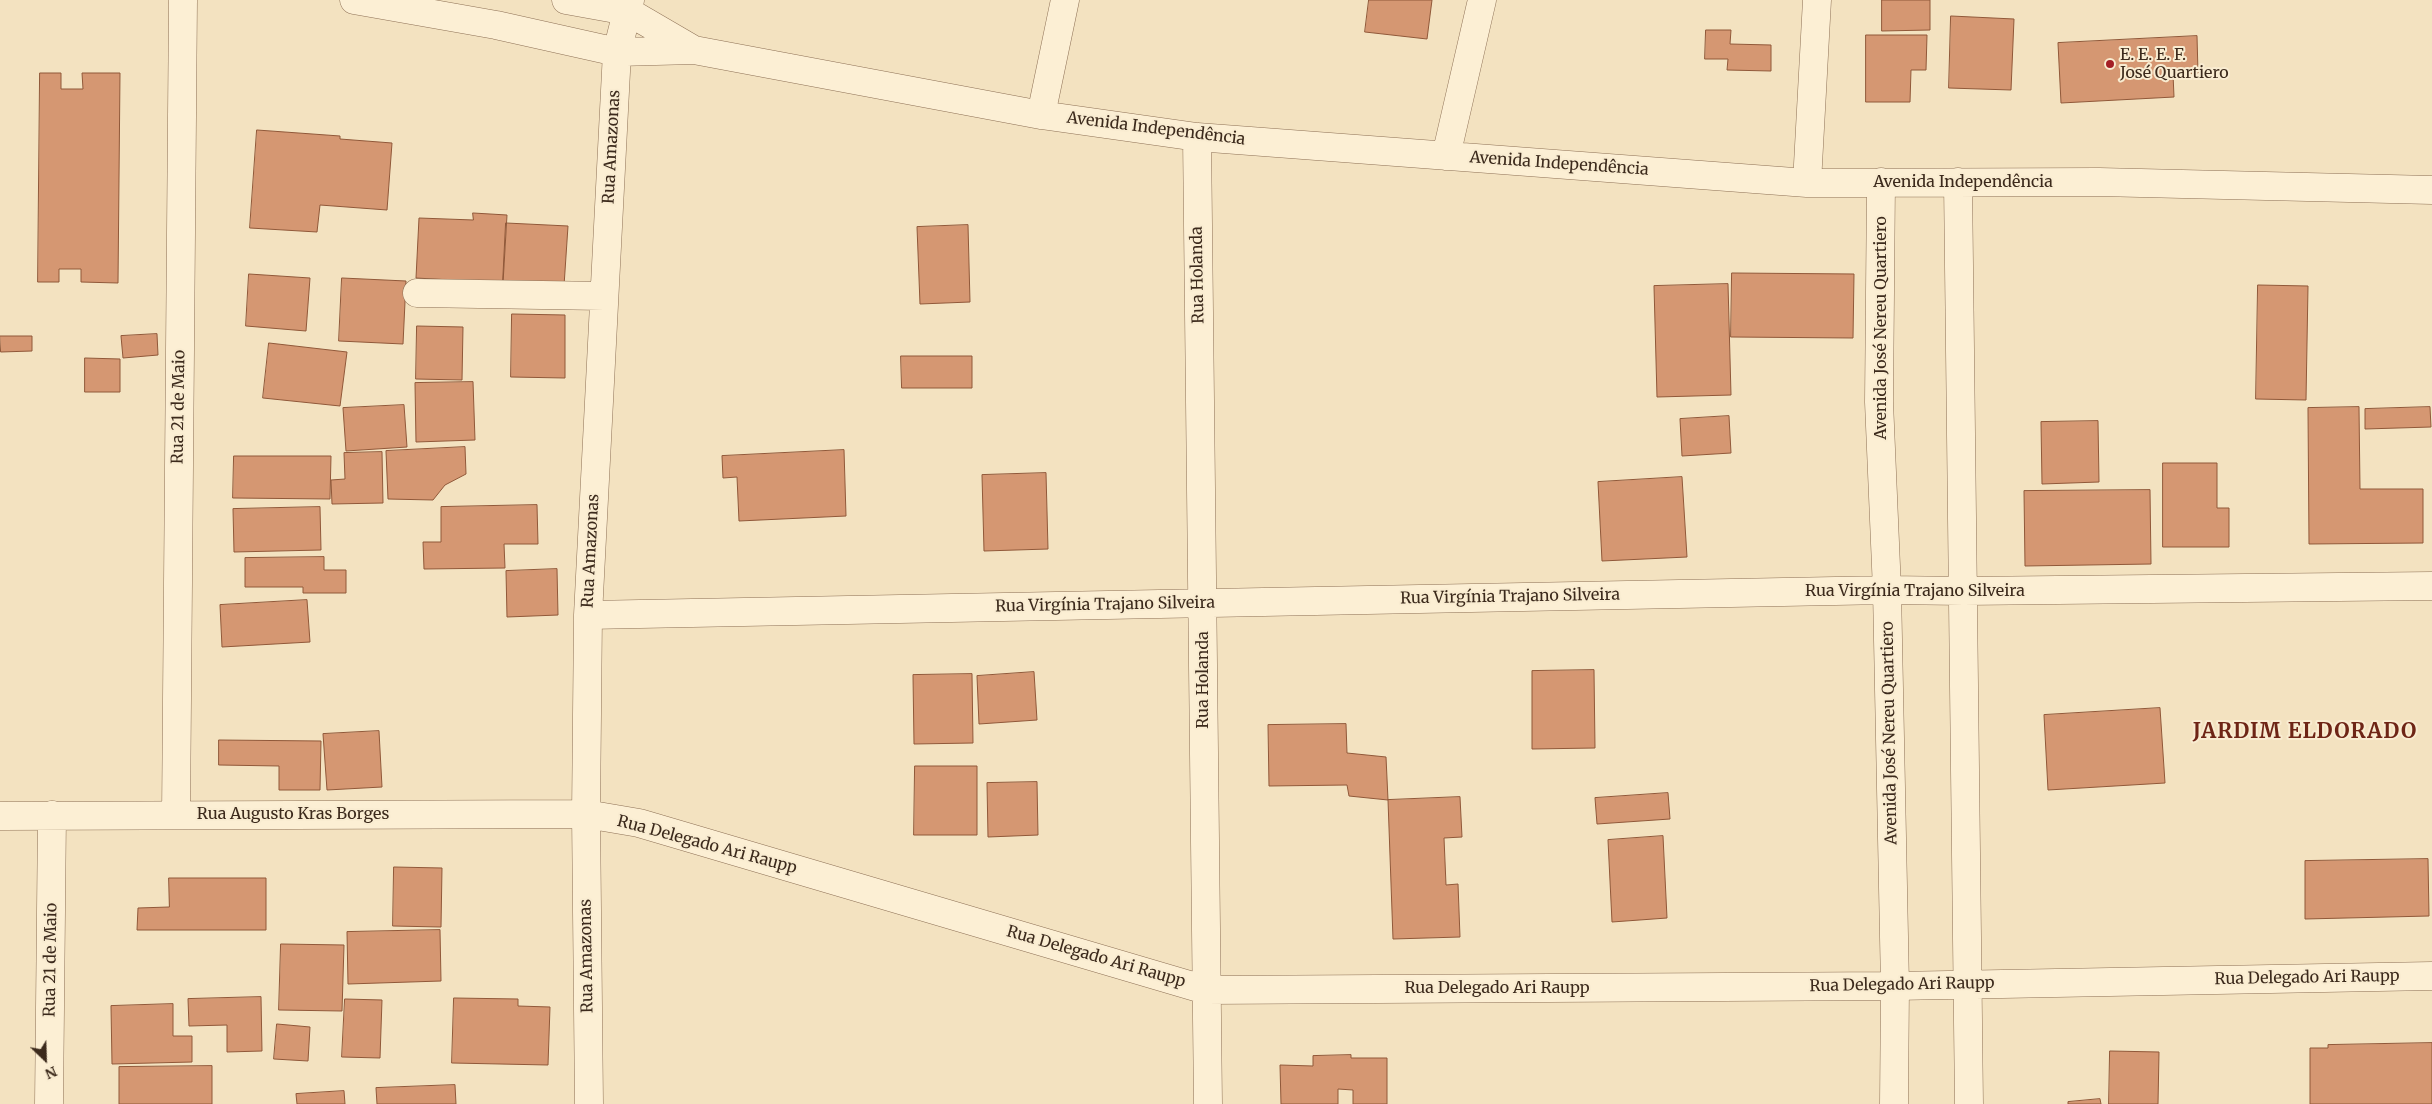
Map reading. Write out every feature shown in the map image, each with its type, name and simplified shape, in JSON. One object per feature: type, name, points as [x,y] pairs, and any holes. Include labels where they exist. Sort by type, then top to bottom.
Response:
[{"type":"street","name":"Rua 21 de Maio","points":[[176,815],[183,0]]},
{"type":"street","name":"Avenida Independência","points":[[566,0],[628,5],[694,50]]},
{"type":"street","points":[[1041,115],[1065,0]]},
{"type":"street","points":[[1446,156],[1482,0]]},
{"type":"street","points":[[1807,183],[1817,0]]},
{"type":"street","name":"Avenida Independência","points":[[372,2],[496,25],[617,52],[694,50],[1041,115],[1197,136],[1807,183],[2099,182],[2432,190]]},
{"type":"street","name":"Rua Amazonas","points":[[589,1104],[586,814],[588,615],[617,52],[628,5]]},
{"type":"street","name":"Rua Holanda","points":[[1197,136],[1208,1104]]},
{"type":"street","name":"Avenida José Nereu Quartiero","points":[[1881,182],[1879,402],[1887,590],[1895,986],[1894,1104]]},
{"type":"street","points":[[1958,182],[1969,1104]]},
{"type":"street","points":[[417,293],[604,296]]},
{"type":"street","name":"Rua Virgínia Trajano Silveira","points":[[588,615],[1887,590],[1964,591],[2432,586]]},
{"type":"street","name":"Rua Augusto Kras Borges","points":[[0,816],[586,814]]},
{"type":"street","name":"Rua Delegado Ari Raupp","points":[[586,814],[639,823],[1206,990],[1895,986],[2432,976]]},
{"type":"street","name":"Rua 21 de Maio","points":[[49,1104],[52,815]]},
{"type":"building","points":[[1369,0],[1432,0],[1427,39],[1365,32]]},
{"type":"building","points":[[1882,0],[1930,0],[1930,30],[1882,31]]},
{"type":"building","points":[[1951,16],[2014,19],[2011,90],[1949,88]]},
{"type":"building","points":[[1706,30],[1731,30],[1730,44],[1771,45],[1771,71],[1727,70],[1728,59],[1705,59]]},
{"type":"building","points":[[1866,35],[1927,35],[1926,70],[1911,70],[1910,102],[1866,102]]},
{"type":"building","points":[[2197,36],[2198,73],[2173,74],[2174,97],[2061,103],[2058,43]]},
{"type":"building","points":[[40,73],[61,73],[61,89],[83,89],[82,73],[120,73],[118,283],[81,282],[81,269],[59,269],[59,282],[38,282]]},
{"type":"building","points":[[257,130],[340,136],[340,139],[392,143],[387,210],[320,205],[317,232],[250,228]]},
{"type":"building","points":[[473,213],[507,215],[503,283],[416,278],[419,218],[473,220]]},
{"type":"building","points":[[506,223],[568,226],[564,286],[503,283]]},
{"type":"building","points":[[968,225],[970,302],[920,304],[917,227]]},
{"type":"building","points":[[1732,273],[1854,274],[1853,338],[1731,337]]},
{"type":"building","points":[[249,274],[310,278],[306,331],[246,326]]},
{"type":"building","points":[[342,278],[406,281],[403,344],[339,341]]},
{"type":"building","points":[[1728,284],[1731,395],[1657,397],[1654,286]]},
{"type":"building","points":[[2258,285],[2308,286],[2306,400],[2256,399]]},
{"type":"building","points":[[512,314],[565,315],[565,378],[511,377]]},
{"type":"building","points":[[417,326],[463,327],[462,380],[416,379]]},
{"type":"building","points":[[157,334],[158,355],[123,358],[121,336]]},
{"type":"building","points":[[0,336],[32,336],[32,351],[1,352]]},
{"type":"building","points":[[269,343],[347,352],[340,406],[263,398]]},
{"type":"building","points":[[901,356],[972,356],[972,388],[902,388]]},
{"type":"building","points":[[85,358],[120,359],[120,392],[85,392]]},
{"type":"building","points":[[473,382],[475,440],[416,442],[415,383]]},
{"type":"building","points":[[404,405],[407,447],[346,451],[343,408]]},
{"type":"building","points":[[2359,407],[2360,489],[2423,489],[2423,543],[2309,544],[2308,408]]},
{"type":"building","points":[[2430,407],[2431,427],[2365,429],[2365,409]]},
{"type":"building","points":[[1729,416],[1731,453],[1682,456],[1680,419]]},
{"type":"building","points":[[2098,421],[2099,482],[2042,484],[2041,422]]},
{"type":"building","points":[[465,447],[466,474],[445,485],[433,500],[388,499],[386,451]]},
{"type":"building","points":[[844,450],[846,516],[739,521],[737,477],[723,478],[722,456]]},
{"type":"building","points":[[382,452],[383,503],[332,504],[331,480],[345,479],[344,453]]},
{"type":"building","points":[[234,456],[331,456],[330,499],[233,498]]},
{"type":"building","points":[[2163,463],[2217,463],[2217,508],[2229,508],[2229,547],[2163,547]]},
{"type":"building","points":[[1046,473],[1048,549],[984,551],[982,475]]},
{"type":"building","points":[[1682,477],[1687,557],[1602,561],[1598,482]]},
{"type":"building","points":[[2150,490],[2151,564],[2025,566],[2024,491]]},
{"type":"building","points":[[537,505],[538,544],[504,544],[505,568],[424,569],[423,542],[441,542],[441,507]]},
{"type":"building","points":[[320,507],[321,550],[234,552],[233,509]]},
{"type":"building","points":[[324,557],[324,570],[346,570],[346,593],[303,593],[303,587],[245,587],[245,558]]},
{"type":"building","points":[[557,569],[558,615],[507,617],[506,571]]},
{"type":"building","points":[[307,600],[310,642],[222,647],[220,605]]},
{"type":"building","points":[[1594,670],[1595,748],[1532,749],[1532,671]]},
{"type":"building","points":[[1034,672],[1037,720],[979,724],[977,676]]},
{"type":"building","points":[[972,674],[973,743],[914,744],[913,675]]},
{"type":"building","points":[[2160,708],[2165,783],[2048,790],[2044,715]]},
{"type":"building","points":[[1346,724],[1347,753],[1386,757],[1388,800],[1349,796],[1347,785],[1269,786],[1268,725]]},
{"type":"building","points":[[379,731],[382,787],[327,790],[323,734]]},
{"type":"building","points":[[219,740],[321,741],[320,790],[279,790],[279,766],[219,765]]},
{"type":"building","points":[[915,766],[977,766],[977,835],[914,835]]},
{"type":"building","points":[[1037,782],[1038,835],[988,837],[987,783]]},
{"type":"building","points":[[1668,793],[1670,819],[1597,824],[1595,798]]},
{"type":"building","points":[[1460,797],[1462,837],[1444,838],[1446,885],[1458,884],[1460,937],[1393,939],[1388,800]]},
{"type":"building","points":[[1663,836],[1667,918],[1612,922],[1608,840]]},
{"type":"building","points":[[2428,859],[2429,916],[2305,919],[2305,861]]},
{"type":"building","points":[[394,867],[442,868],[441,927],[393,926]]},
{"type":"building","points":[[169,878],[266,878],[266,930],[137,930],[138,908],[169,907]]},
{"type":"building","points":[[440,930],[441,981],[348,984],[347,932]]},
{"type":"building","points":[[281,944],[344,945],[342,1011],[279,1010]]},
{"type":"building","points":[[261,997],[262,1051],[227,1052],[227,1025],[189,1026],[188,999]]},
{"type":"building","points":[[454,998],[518,999],[518,1006],[550,1007],[548,1065],[452,1063]]},
{"type":"building","points":[[345,999],[382,1000],[380,1058],[342,1057]]},
{"type":"building","points":[[173,1004],[173,1036],[192,1036],[192,1062],[112,1064],[111,1006]]},
{"type":"building","points":[[277,1024],[310,1027],[308,1061],[274,1059]]},
{"type":"building","points":[[2432,1043],[2432,1104],[2310,1104],[2310,1048],[2328,1048],[2328,1045]]},
{"type":"building","points":[[2110,1051],[2159,1052],[2158,1104],[2109,1104]]},
{"type":"building","points":[[1351,1055],[1351,1058],[1387,1058],[1387,1104],[1353,1104],[1353,1090],[1338,1089],[1338,1104],[1281,1104],[1280,1065],[1313,1066],[1313,1056]]},
{"type":"building","points":[[212,1066],[212,1104],[119,1104],[119,1067]]},
{"type":"building","points":[[455,1085],[456,1104],[377,1104],[376,1088]]},
{"type":"building","points":[[344,1091],[345,1104],[297,1104],[296,1094]]},
{"type":"building","points":[[2100,1099],[2101,1104],[2068,1104],[2068,1102]]},
{"type":"place","name":"E. E. E. F. José Quartiero","points":[[2110,64]]},
{"type":"district","name":"JARDIM ELDORADO","points":[[2305,732]]}]
